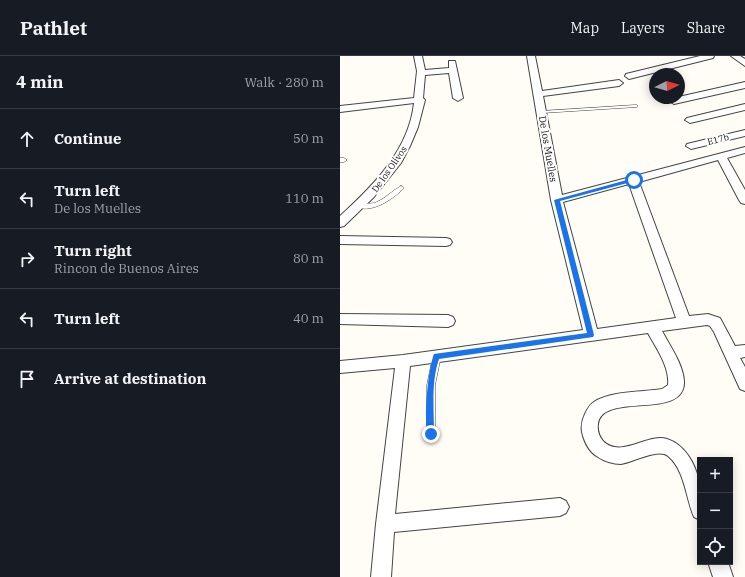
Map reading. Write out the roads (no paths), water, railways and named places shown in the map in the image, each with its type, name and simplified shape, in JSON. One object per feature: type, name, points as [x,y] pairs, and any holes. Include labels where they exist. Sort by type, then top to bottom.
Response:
[{"type":"street","name":"De los Olivos","points":[[340,223],[376,190],[405,148],[415,123],[420,100],[421,74],[418,56]]},
{"type":"street","name":"De los Muelles","points":[[531,56],[557,200],[591,335]]},
{"type":"street","points":[[630,76],[710,56]]},
{"type":"street","points":[[735,56],[745,63]]},
{"type":"street","points":[[421,74],[453,66],[458,98]]},
{"type":"street","points":[[538,94],[619,83]]},
{"type":"street","points":[[685,98],[745,84]]},
{"type":"street","points":[[340,109],[420,100]]},
{"type":"street","points":[[690,120],[745,107]]},
{"type":"street","name":"E17b","points":[[691,146],[745,133]]},
{"type":"street","points":[[557,200],[745,150]]},
{"type":"street","points":[[722,156],[745,200]]},
{"type":"street","points":[[634,180],[684,322]]},
{"type":"street","points":[[340,240],[446,242]]},
{"type":"street","points":[[340,319],[448,321]]},
{"type":"street","points":[[340,367],[403,361],[653,328],[708,319],[715,322],[738,352],[745,384]]},
{"type":"street","points":[[653,328],[672,364],[676,387],[671,393],[664,396],[602,405],[594,413],[589,431],[595,445],[600,450],[611,455],[621,456],[660,446],[673,450],[679,456],[685,467],[697,502]]},
{"type":"street","points":[[380,577],[384,524],[403,361]]},
{"type":"street","points":[[384,524],[560,507]]},
{"type":"street","points":[[719,565],[723,577]]},
{"type":"lane","points":[[542,112],[635,106]]},
{"type":"lane","points":[[359,206],[368,207],[380,204],[401,188]]},
{"type":"lane","points":[[431,434],[430,387],[433,366],[437,356]]}]
